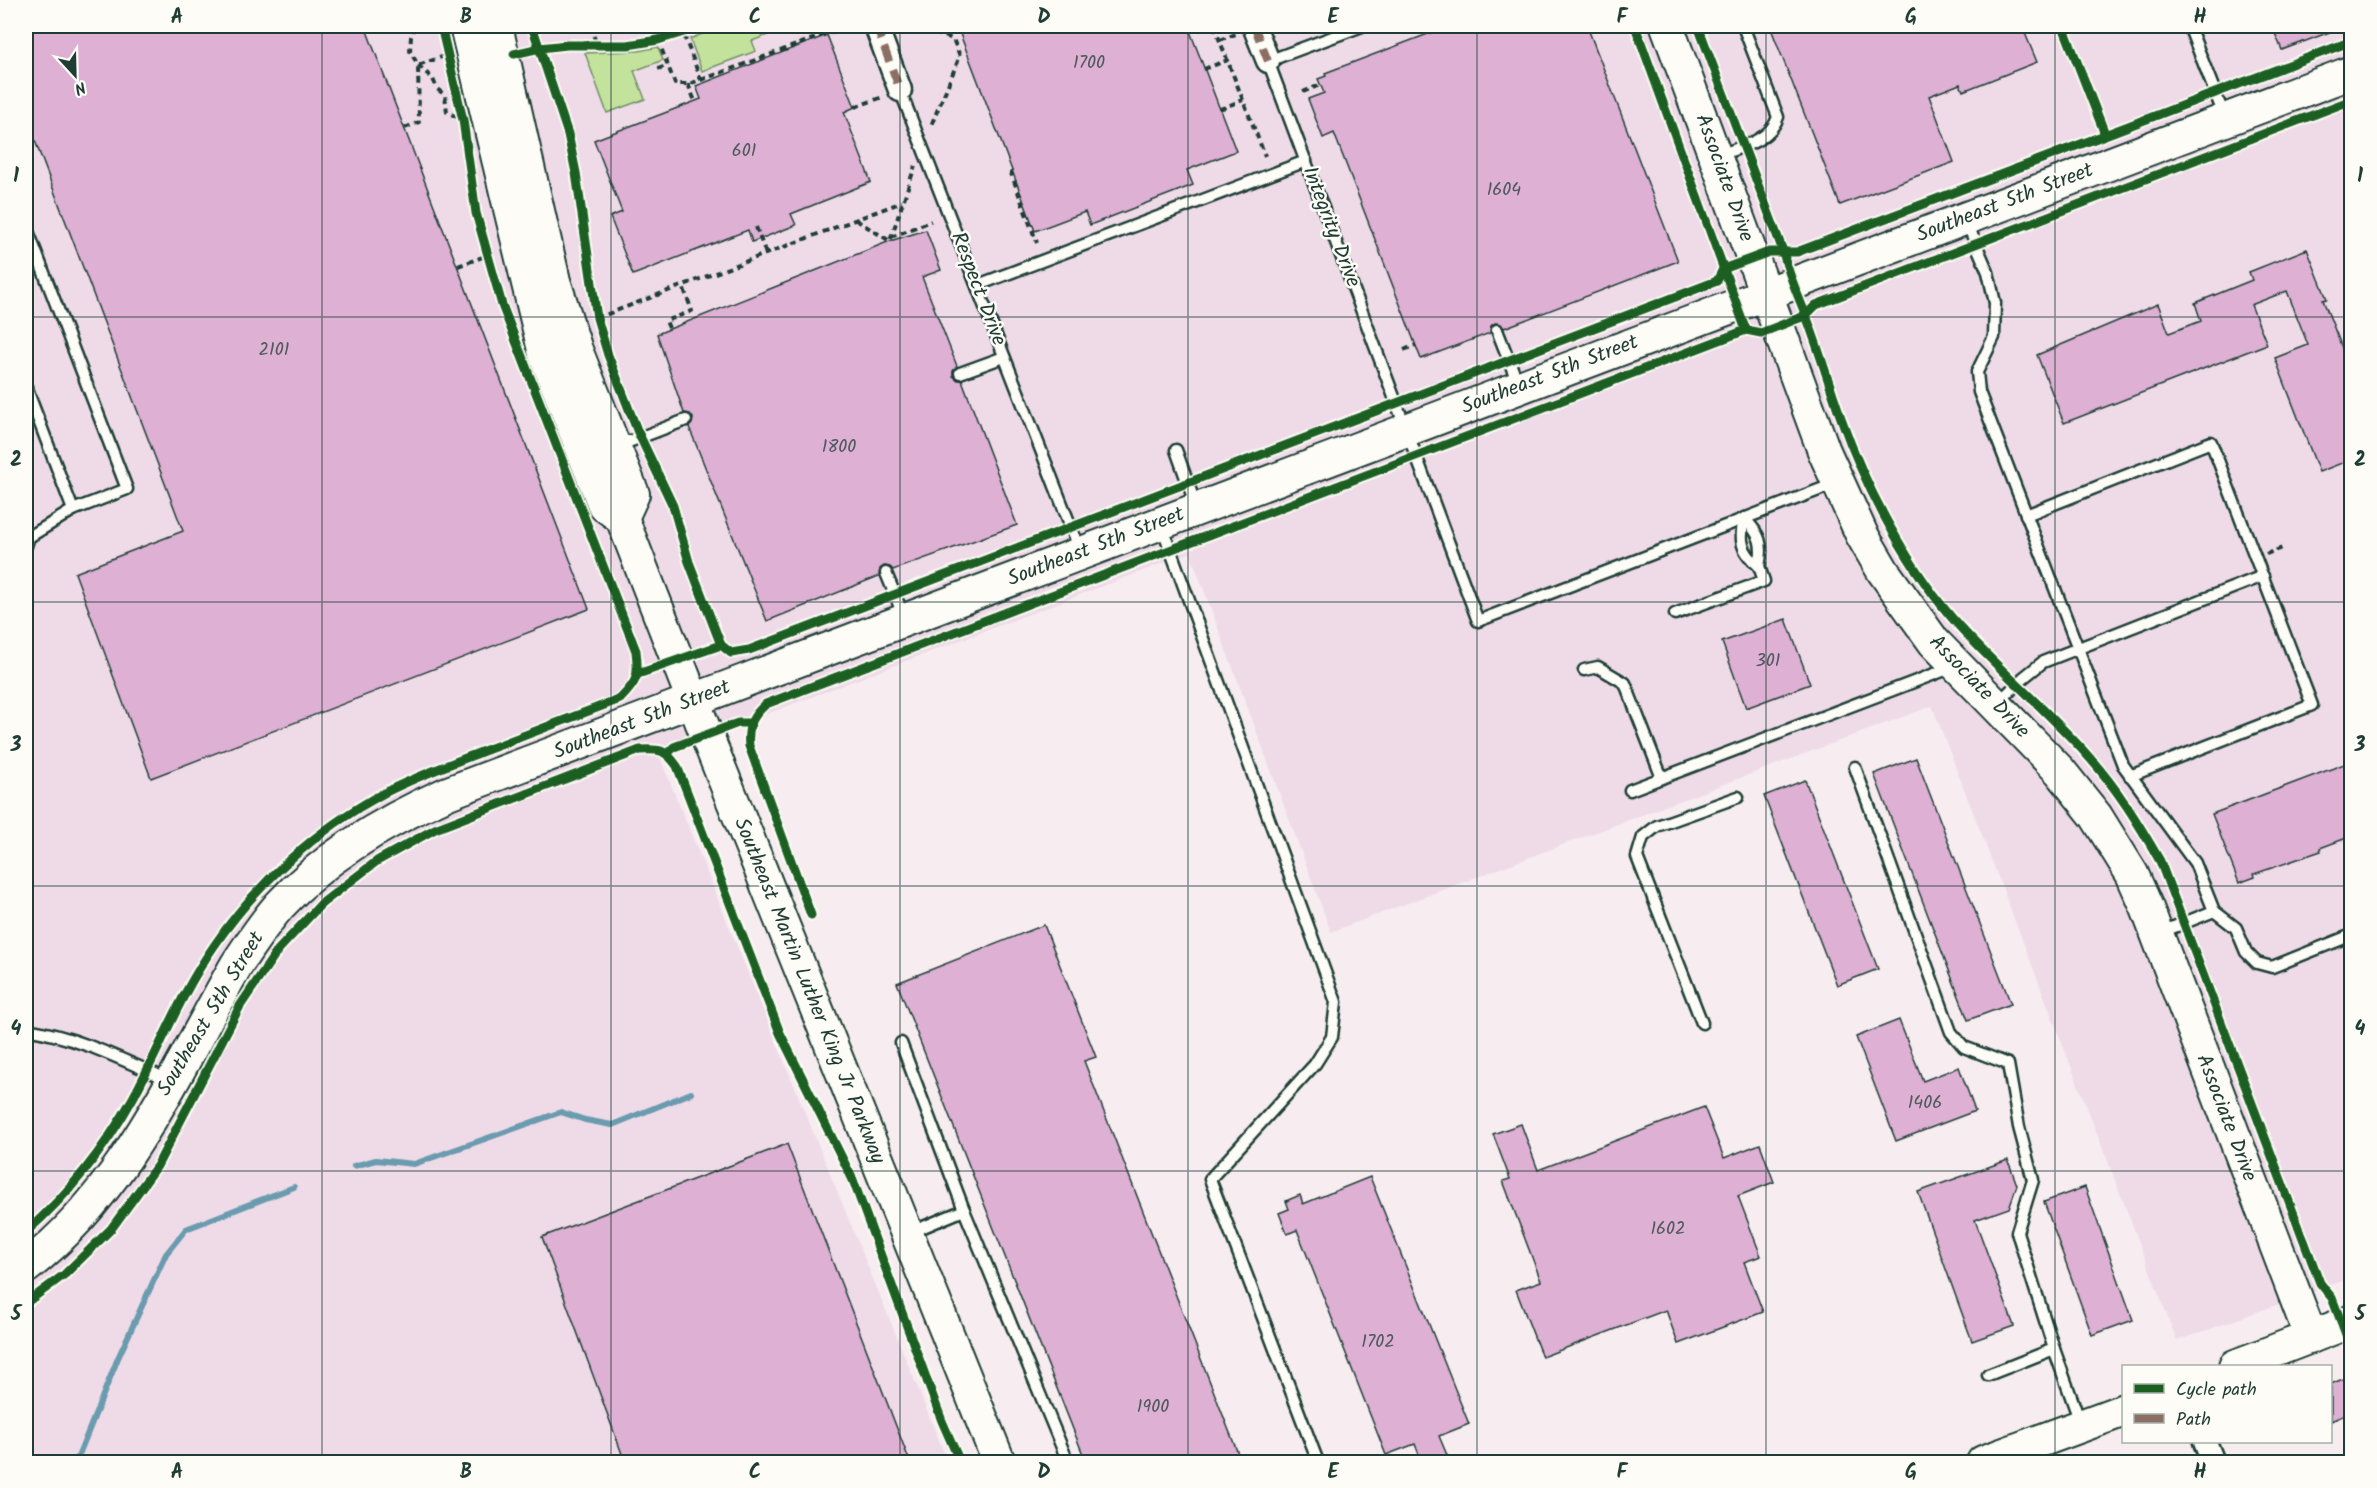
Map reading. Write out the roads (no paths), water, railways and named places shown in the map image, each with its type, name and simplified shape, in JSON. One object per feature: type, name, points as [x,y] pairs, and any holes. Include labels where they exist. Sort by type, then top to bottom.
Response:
[{"type":"street","points":[[496,26],[554,281],[576,350],[633,494],[622,518]]},
{"type":"street","name":"Respect Drive","points":[[876,26],[900,90]]},
{"type":"street","name":"Integrity Drive","points":[[1254,26],[1268,61]]},
{"type":"street","name":"Associate Drive","points":[[1667,26],[1837,483],[1862,535],[1883,572],[1934,642],[2060,771],[2096,816],[2132,874],[2311,1337]]},
{"type":"street","name":"Southeast Martin Luther King Jr Parkway","points":[[455,45],[545,354],[604,505],[622,518],[999,1462]]},
{"type":"street","name":"Southeast 5th Street","points":[[26,1267],[65,1234],[98,1198],[134,1147],[254,938],[280,905],[336,856],[402,814],[448,793],[2352,72]]},
{"type":"street","points":[[2238,1365],[2352,1322]]},
{"type":"street","points":[[1983,1462],[2122,1411]]},
{"type":"street","points":[[2205,1443],[2213,1462]]},
{"type":"lane","points":[[1268,61],[1362,26]]},
{"type":"lane","points":[[1716,156],[1765,136],[1774,128],[1778,117],[1743,26]]},
{"type":"lane","points":[[2189,26],[2225,119]]},
{"type":"lane","name":"Integrity Drive","points":[[1268,61],[1478,621],[1744,518]]},
{"type":"lane","name":"Respect Drive","points":[[900,90],[1081,553]]},
{"type":"lane","points":[[978,285],[1306,161]]},
{"type":"lane","points":[[1965,219],[1988,272],[1995,303],[1994,337],[1977,372],[1979,392],[2130,776],[2195,863],[2214,911],[2236,928],[2246,952],[2257,963],[2272,967],[2352,935]]},
{"type":"lane","points":[[26,226],[127,489],[73,510],[29,537],[26,546]]},
{"type":"lane","points":[[1497,330],[1519,387]]},
{"type":"lane","points":[[960,373],[1004,357]]},
{"type":"lane","points":[[26,387],[73,510]]},
{"type":"lane","points":[[612,441],[631,441],[686,420]]},
{"type":"lane","points":[[2026,515],[2211,442],[2312,705],[2130,776]]},
{"type":"lane","points":[[1176,450],[1197,509]]},
{"type":"lane","points":[[1744,518],[1837,483]]},
{"type":"lane","points":[[1744,518],[1740,537],[1748,558],[1759,566]]},
{"type":"lane","points":[[1675,614],[1764,580],[1759,566],[1762,552],[1757,532],[1744,518]]},
{"type":"lane","points":[[1160,523],[1336,1002],[1332,1037],[1315,1064],[1210,1179],[1318,1462]]},
{"type":"lane","points":[[886,573],[904,620]]},
{"type":"lane","points":[[1995,706],[2043,662],[2263,576]]},
{"type":"lane","points":[[1630,790],[1956,666]]},
{"type":"lane","points":[[1584,670],[1598,668],[1624,683],[1662,778]]},
{"type":"lane","points":[[1855,767],[1951,1032],[1965,1047],[2008,1064],[2019,1127],[2033,1180],[2017,1232],[2081,1425]]},
{"type":"lane","points":[[1702,1023],[1637,857],[1643,837],[1657,826],[1738,797]]},
{"type":"lane","points":[[2156,934],[2214,911]]},
{"type":"lane","points":[[26,1029],[60,1035],[87,1044],[171,1082]]},
{"type":"lane","points":[[900,1042],[964,1210],[1068,1462]]},
{"type":"lane","points":[[907,1234],[964,1210]]},
{"type":"lane","points":[[1988,1375],[2054,1349]]},
{"type":"waterway","points":[[354,1166],[376,1160],[414,1164],[561,1112],[585,1120],[612,1125],[691,1093]]},
{"type":"waterway","points":[[76,1462],[118,1358],[166,1254],[186,1229],[294,1187]]}]
